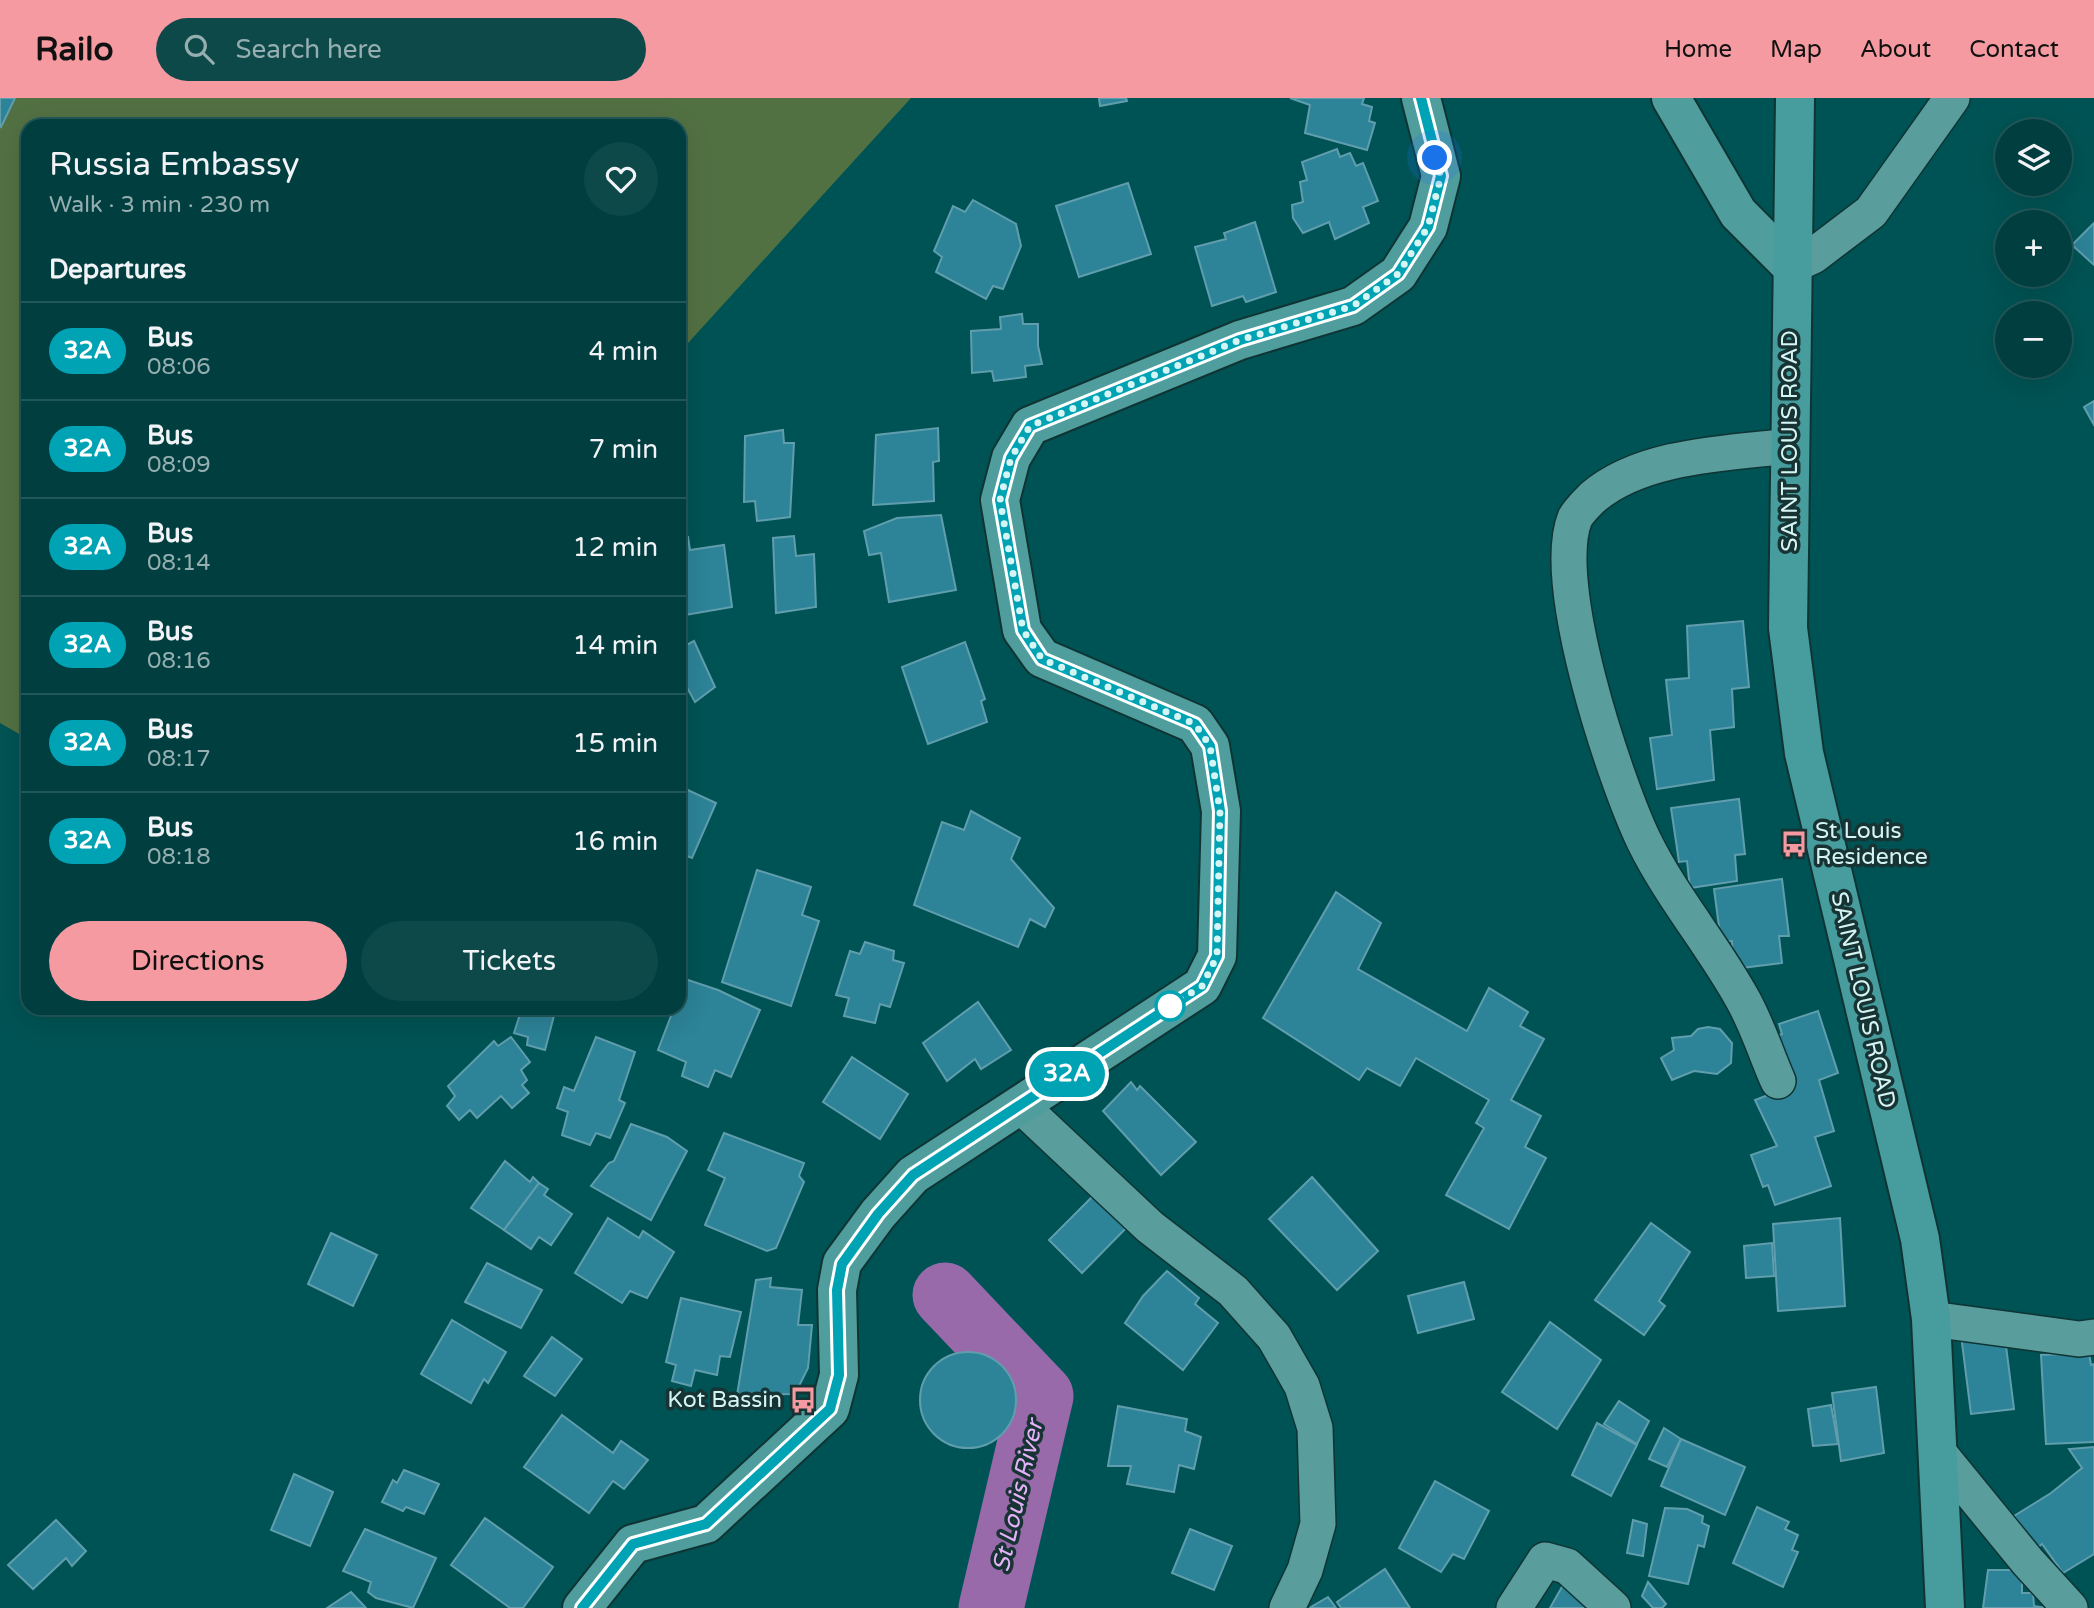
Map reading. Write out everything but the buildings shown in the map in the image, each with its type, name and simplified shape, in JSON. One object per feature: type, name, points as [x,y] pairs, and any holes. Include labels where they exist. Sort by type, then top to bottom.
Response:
[{"type":"main road","points":[[582,1608],[633,1544],[706,1524],[830,1409],[839,1375],[837,1290],[842,1264],[878,1214],[913,1175],[1202,986],[1217,956],[1220,811],[1210,746],[1195,724],[1042,659],[1023,630],[1000,500],[1011,458],[1030,426],[1240,340],[1353,306],[1398,274],[1428,227],[1441,176],[1421,98]]},
{"type":"main road","points":[[1671,98],[1738,213],[1791,266]]},
{"type":"main road","name":"SAINT LOUIS ROAD","points":[[1795,98],[1788,628],[1804,753],[1920,1239],[1931,1319],[1940,1453],[1945,1608]]},
{"type":"street","points":[[1791,266],[1813,256],[1871,212],[1952,98]]},
{"type":"street","points":[[1778,1081],[1743,1000],[1645,842],[1613,768],[1571,606],[1571,553],[1575,517],[1593,497],[1628,476],[1686,458],[1790,446]]},
{"type":"street","points":[[1020,1105],[1150,1227],[1233,1291],[1274,1337],[1302,1386],[1315,1428],[1318,1524],[1305,1570],[1287,1608]]},
{"type":"street","points":[[1931,1319],[2079,1339],[2094,1338]]},
{"type":"street","points":[[1940,1453],[2028,1562],[2070,1608]]},
{"type":"street","points":[[1514,1608],[1545,1560],[1567,1566],[1613,1608]]},
{"type":"green space","points":[[0,98],[911,98],[686,345],[686,119],[21,119],[21,735],[0,723]]},
{"type":"waterway","name":"St Louis River","points":[[945,1295],[1041,1396],[991,1608]]},
{"type":"bus line","name":"32A","points":[[582,1608],[633,1544],[706,1524],[830,1409],[839,1375],[837,1290],[842,1264],[878,1214],[913,1175],[1202,986],[1217,956],[1220,811],[1210,746],[1195,724],[1042,659],[1023,630],[1000,500],[1011,458],[1030,426],[1240,340],[1353,306],[1398,274],[1428,227],[1441,176],[1421,98]]},
{"type":"place","name":"St Louis Residence","points":[[1794,844]]},
{"type":"place","name":"Kot Bassin","points":[[803,1400]]},
{"type":"route","points":[[1170,1006],[1202,986],[1217,956],[1220,811],[1210,746],[1195,724],[1042,659],[1023,630],[1000,500],[1011,458],[1030,426],[1240,340],[1353,306],[1398,274],[1428,227],[1441,176],[1435,158]]}]
